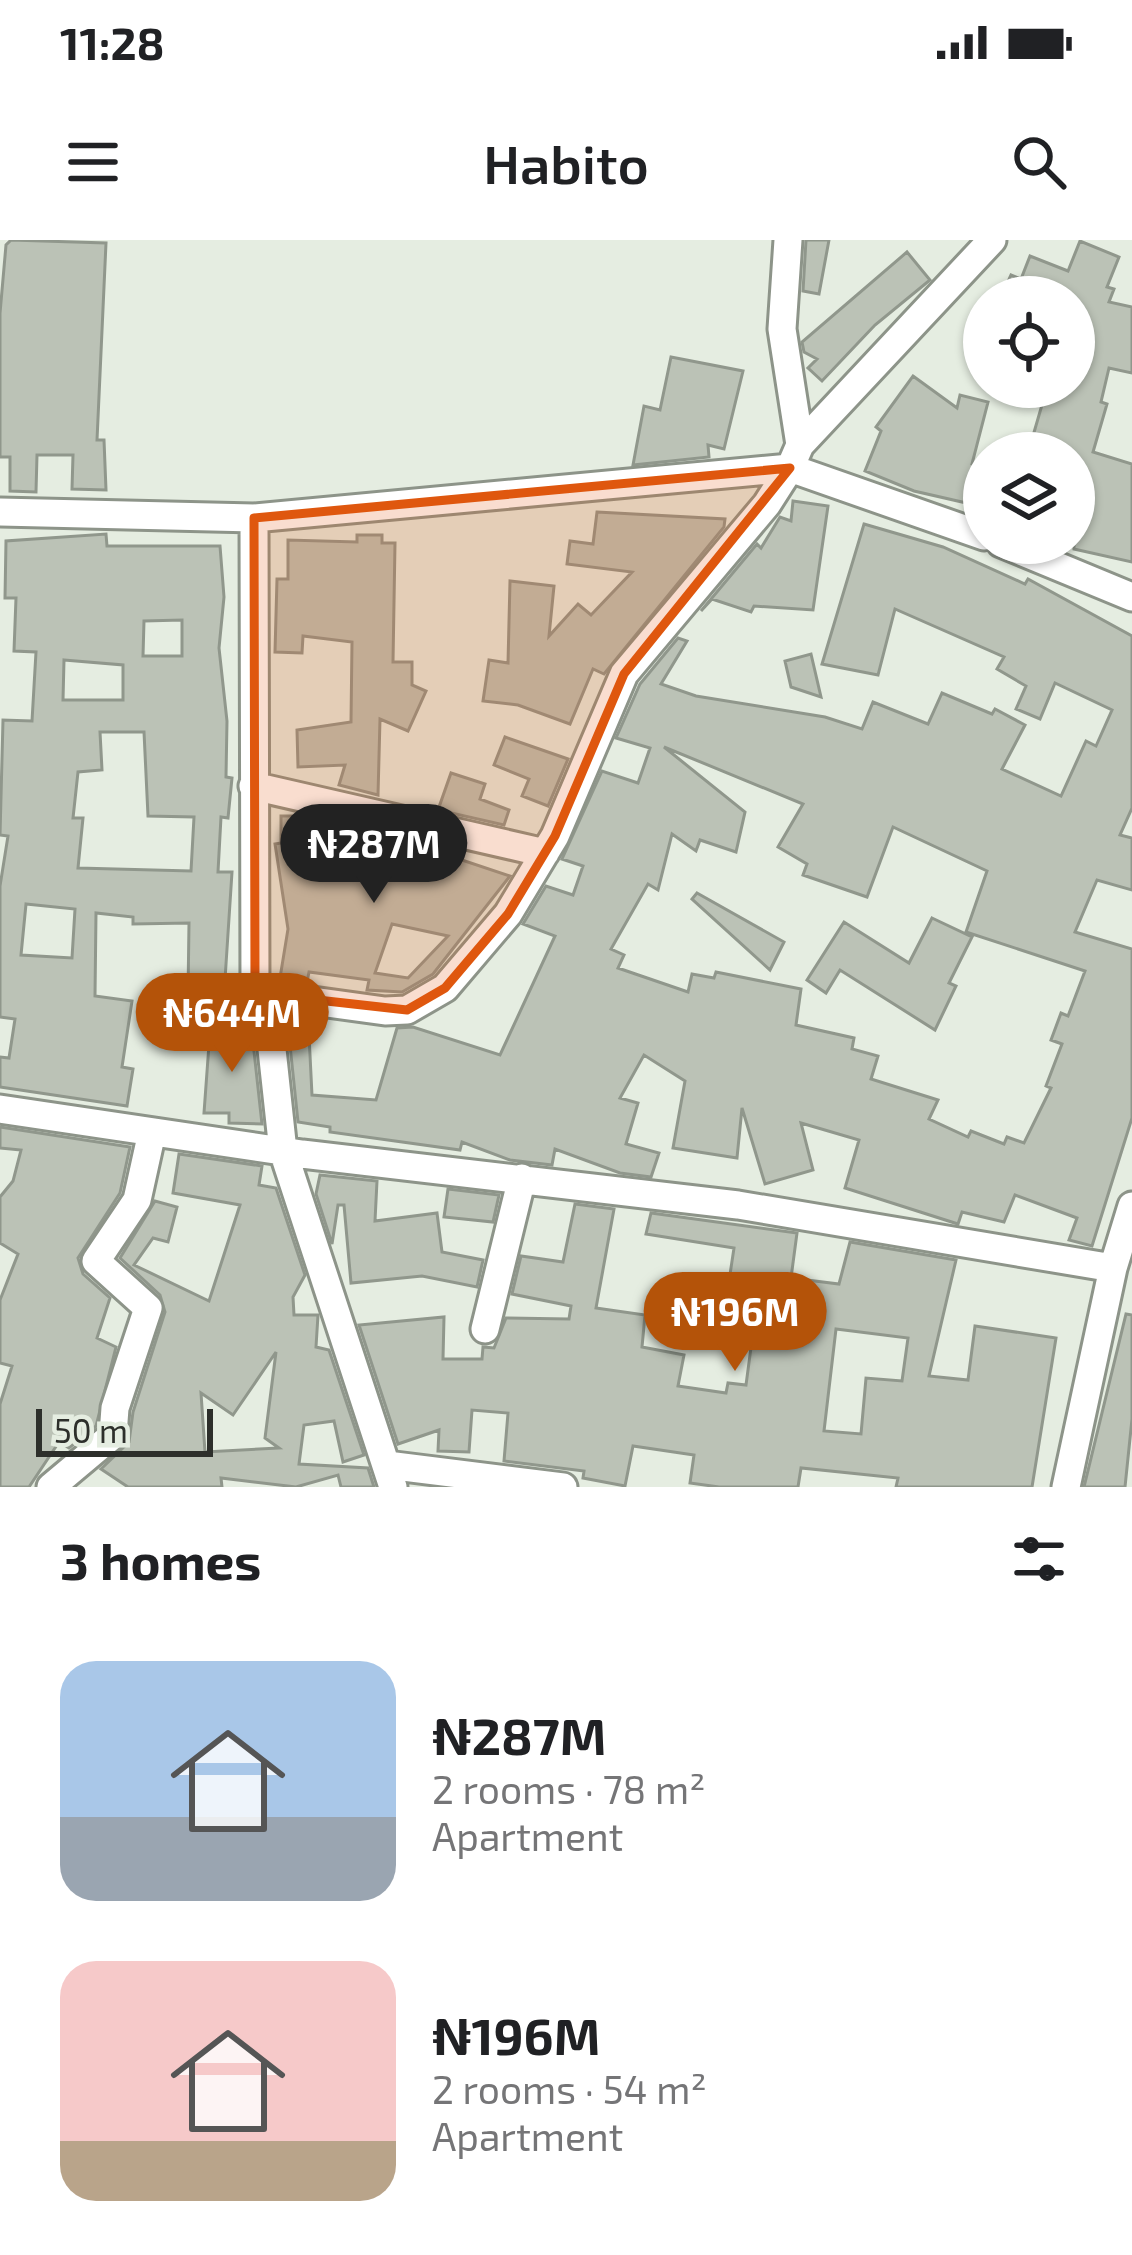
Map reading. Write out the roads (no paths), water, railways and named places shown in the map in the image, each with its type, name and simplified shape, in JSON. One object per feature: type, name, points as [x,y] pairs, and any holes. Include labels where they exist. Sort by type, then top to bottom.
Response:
[{"type":"street","points":[[788,240],[782,329],[795,456]]},
{"type":"street","points":[[255,994],[385,1011],[424,1003],[445,988],[508,914],[545,853],[624,674],[767,505],[795,456],[992,240]]},
{"type":"street","points":[[0,512],[254,518],[795,456],[963,527]]},
{"type":"street","points":[[254,518],[255,994],[270,1031],[283,1151],[390,1476],[562,1487]]},
{"type":"street","points":[[1052,564],[1132,597]]},
{"type":"street","points":[[253,786],[545,853]]},
{"type":"street","points":[[0,1109],[283,1151],[738,1205],[1113,1268]]},
{"type":"street","points":[[51,1487],[113,1435],[115,1408],[148,1308],[96,1261],[137,1200],[152,1132]]},
{"type":"street","points":[[485,1329],[522,1178]]},
{"type":"street","points":[[1066,1487],[1113,1268],[1132,1206]]}]
